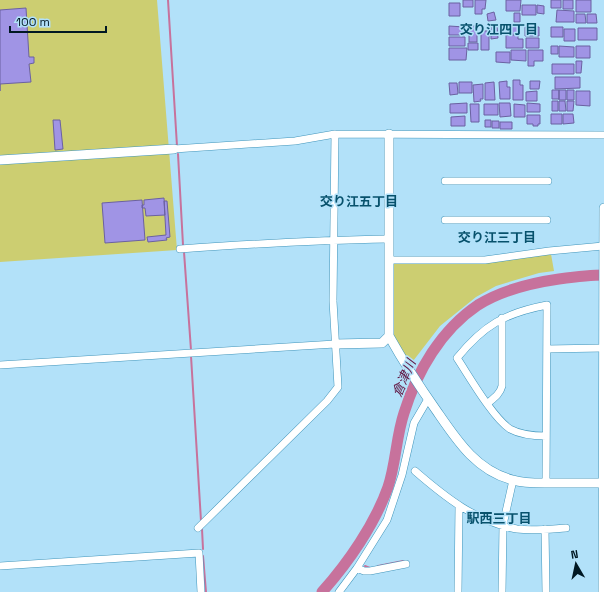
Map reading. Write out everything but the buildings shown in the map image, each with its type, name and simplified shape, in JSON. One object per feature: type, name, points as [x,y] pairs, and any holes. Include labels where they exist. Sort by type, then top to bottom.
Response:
[{"type":"street","points":[[198,528],[327,401],[338,388],[333,301],[335,134]]},
{"type":"street","points":[[0,160],[295,141],[335,134],[604,135]]},
{"type":"street","points":[[389,134],[389,336],[407,367],[426,397],[466,452],[489,470],[513,480],[546,483],[603,483]]},
{"type":"street","points":[[445,181],[548,181]]},
{"type":"street","points":[[603,592],[604,208]]},
{"type":"street","points":[[445,220],[547,220]]},
{"type":"street","points":[[180,249],[265,242],[388,239]]},
{"type":"street","points":[[389,260],[485,260],[549,251],[603,246]]},
{"type":"street","points":[[546,436],[526,435],[511,429],[499,419],[457,358],[474,338],[502,318],[547,304],[546,483]]},
{"type":"street","points":[[488,403],[496,396],[502,386],[502,318]]},
{"type":"street","points":[[0,365],[335,344],[382,343],[389,336]]},
{"type":"street","points":[[547,349],[603,348]]},
{"type":"street","points":[[339,592],[357,568],[387,520],[402,475],[414,423],[426,397]]},
{"type":"street","points":[[415,471],[459,506],[488,521],[516,528],[566,528]]},
{"type":"street","points":[[502,592],[503,525],[513,480]]},
{"type":"street","points":[[458,592],[459,506]]},
{"type":"street","points":[[545,529],[546,592]]},
{"type":"street","points":[[0,566],[199,553],[201,592]]},
{"type":"street","points":[[357,568],[364,571],[370,571],[406,564]]},
{"type":"shaded area","points":[[0,0],[157,0],[177,250],[0,262]]},
{"type":"shaded area","points":[[551,254],[554,271],[539,273],[496,286],[476,297],[440,326],[410,365],[391,334],[391,262]]},
{"type":"waterway","points":[[168,0],[177,146]]},
{"type":"waterway","points":[[178,154],[183,245]]},
{"type":"waterway","points":[[184,252],[192,350]]},
{"type":"waterway","name":"倉津川","points":[[322,592],[351,556],[376,515],[391,478],[401,422],[409,397],[423,367],[442,339],[465,315],[478,305],[507,291],[548,281],[582,276],[604,275]]},
{"type":"waterway","points":[[191,356],[201,521]]},
{"type":"waterway","points":[[202,529],[203,549]]},
{"type":"waterway","points":[[203,556],[206,592]]},
{"type":"waterway","points":[[378,566],[403,561]]},
{"type":"waterway","points":[[365,566],[370,568]]},
{"type":"district","name":"交り江四丁目","points":[[499,29]]},
{"type":"district","name":"交り江五丁目","points":[[359,201]]},
{"type":"district","name":"交り江三丁目","points":[[497,237]]},
{"type":"district","name":"駅西三丁目","points":[[499,518]]}]
